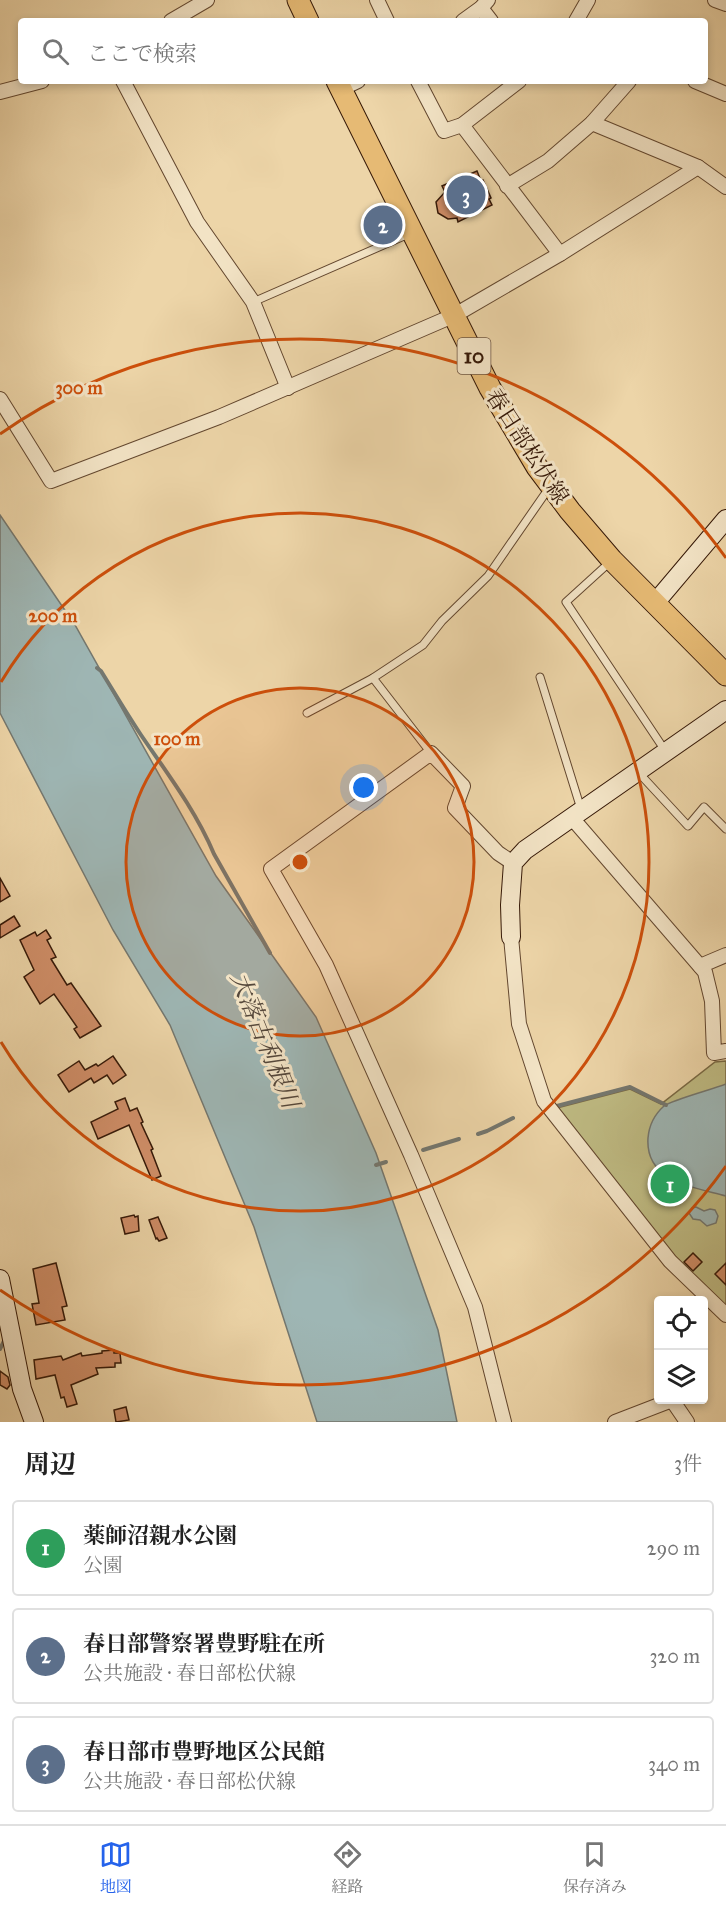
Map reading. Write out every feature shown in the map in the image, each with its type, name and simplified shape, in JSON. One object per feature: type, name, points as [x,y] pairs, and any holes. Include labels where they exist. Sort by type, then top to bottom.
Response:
[{"type":"main road","points":[[298,0],[307,18]]},
{"type":"main road","name":"春日部松伏線","points":[[345,84],[413,232],[501,409],[524,448],[551,486],[612,560],[726,675]]},
{"type":"street","points":[[176,18],[207,0]]},
{"type":"street","points":[[377,0],[386,18]]},
{"type":"street","points":[[578,18],[588,0]]},
{"type":"street","points":[[715,0],[726,4]]},
{"type":"street","points":[[467,18],[484,4],[490,18]]},
{"type":"street","points":[[0,92],[31,84]]},
{"type":"street","points":[[125,84],[196,222],[253,302],[288,387]]},
{"type":"street","points":[[420,84],[444,131],[462,125],[515,84]]},
{"type":"street","points":[[507,186],[548,161],[592,123],[626,84]]},
{"type":"street","points":[[703,84],[726,94]]},
{"type":"street","points":[[592,123],[698,167],[726,187]]},
{"type":"street","points":[[462,125],[560,254]]},
{"type":"street","points":[[0,399],[51,481],[219,417],[455,315],[560,254],[698,167]]},
{"type":"street","points":[[655,603],[726,519]]},
{"type":"street","points":[[726,710],[525,850],[513,862],[510,904],[519,1024],[545,1102],[670,1261],[726,1315]]},
{"type":"street","points":[[504,1422],[475,1307],[411,1155],[326,965],[271,869],[431,753],[463,786],[455,808],[498,853],[513,862]]},
{"type":"street","points":[[577,814],[705,972],[712,1001],[714,1053],[726,1051]]},
{"type":"street","points":[[700,966],[726,955]]},
{"type":"street","points":[[0,1279],[22,1389],[34,1422]]},
{"type":"street","points":[[615,1422],[672,1400],[687,1422]]},
{"type":"lane","points":[[253,302],[413,232]]},
{"type":"lane","points":[[308,713],[373,678],[423,645],[442,621],[488,576],[551,486]]},
{"type":"lane","points":[[612,560],[566,602],[666,753]]},
{"type":"lane","points":[[540,677],[577,814]]},
{"type":"lane","points":[[373,678],[431,753]]},
{"type":"lane","points":[[638,772],[688,826],[704,807],[726,830]]},
{"type":"shaded area","points":[[726,1061],[726,1306],[674,1258],[553,1109],[630,1089],[661,1104],[715,1062]]},
{"type":"water","name":"大落古利根川","points":[[0,515],[75,625],[216,876],[316,1017],[376,1153],[438,1330],[457,1422],[317,1422],[254,1227],[170,1025],[113,930],[0,713]]},
{"type":"water","points":[[726,1084],[726,1196],[686,1185],[663,1173],[654,1164],[649,1153],[648,1138],[653,1120],[664,1106]]},
{"type":"water","points":[[696,1207],[704,1211],[715,1210],[718,1216],[716,1223],[707,1226],[700,1220],[693,1219],[689,1213],[692,1208]]},
{"type":"building","points":[[477,171],[491,198],[489,199],[492,205],[458,222],[457,218],[448,219],[438,213],[436,202],[445,192],[442,186]]},
{"type":"building","points":[[0,878],[10,896],[0,902]]},
{"type":"building","points":[[14,916],[20,926],[0,938],[0,925]]},
{"type":"building","points":[[46,930],[51,938],[47,940],[56,957],[51,959],[67,985],[71,983],[101,1026],[80,1038],[74,1029],[77,1027],[54,994],[40,1004],[24,977],[34,970],[20,940],[35,932],[37,936]]},
{"type":"building","points":[[113,1056],[126,1075],[113,1084],[107,1075],[94,1083],[91,1078],[69,1092],[58,1075],[79,1061],[85,1070],[96,1064],[98,1066]]},
{"type":"building","points":[[125,1098],[130,1111],[137,1108],[153,1149],[151,1150],[161,1176],[152,1180],[129,1125],[98,1139],[91,1122],[118,1109],[115,1102]]},
{"type":"building","points":[[138,1216],[139,1231],[125,1234],[121,1218]]},
{"type":"building","points":[[158,1217],[167,1238],[159,1241],[156,1239],[149,1220]]},
{"type":"building","points":[[693,1253],[702,1262],[693,1271],[684,1262]]},
{"type":"building","points":[[56,1263],[67,1306],[62,1307],[65,1320],[36,1325],[32,1304],[39,1303],[33,1269]]},
{"type":"building","points":[[726,1263],[726,1285],[715,1274]]},
{"type":"building","points":[[114,1350],[114,1353],[120,1353],[121,1363],[115,1363],[115,1367],[96,1368],[98,1374],[71,1385],[77,1404],[67,1407],[64,1397],[61,1398],[55,1375],[36,1379],[34,1360],[61,1356],[63,1360],[81,1353],[82,1356]]},
{"type":"building","points":[[0,1371],[8,1377],[10,1385],[7,1389],[0,1385]]},
{"type":"building","points":[[126,1407],[129,1420],[116,1422],[114,1410]]},
{"type":"waterway","points":[[97,668],[190,807],[270,953]]},
{"type":"waterway","points":[[553,1107],[630,1087],[666,1105]]},
{"type":"waterway","points":[[478,1134],[513,1118]]},
{"type":"waterway","points":[[423,1150],[459,1139]]},
{"type":"waterway","points":[[376,1165],[386,1162]]},
{"type":"waterway","points":[[0,1349],[5,1339]]},
{"type":"place","name":"春日部市豊野地区公民館","points":[[466,195]]},
{"type":"place","name":"春日部警察署豊野駐在所","points":[[383,225]]},
{"type":"place","name":"薬師沼親水公園","points":[[670,1184]]}]
